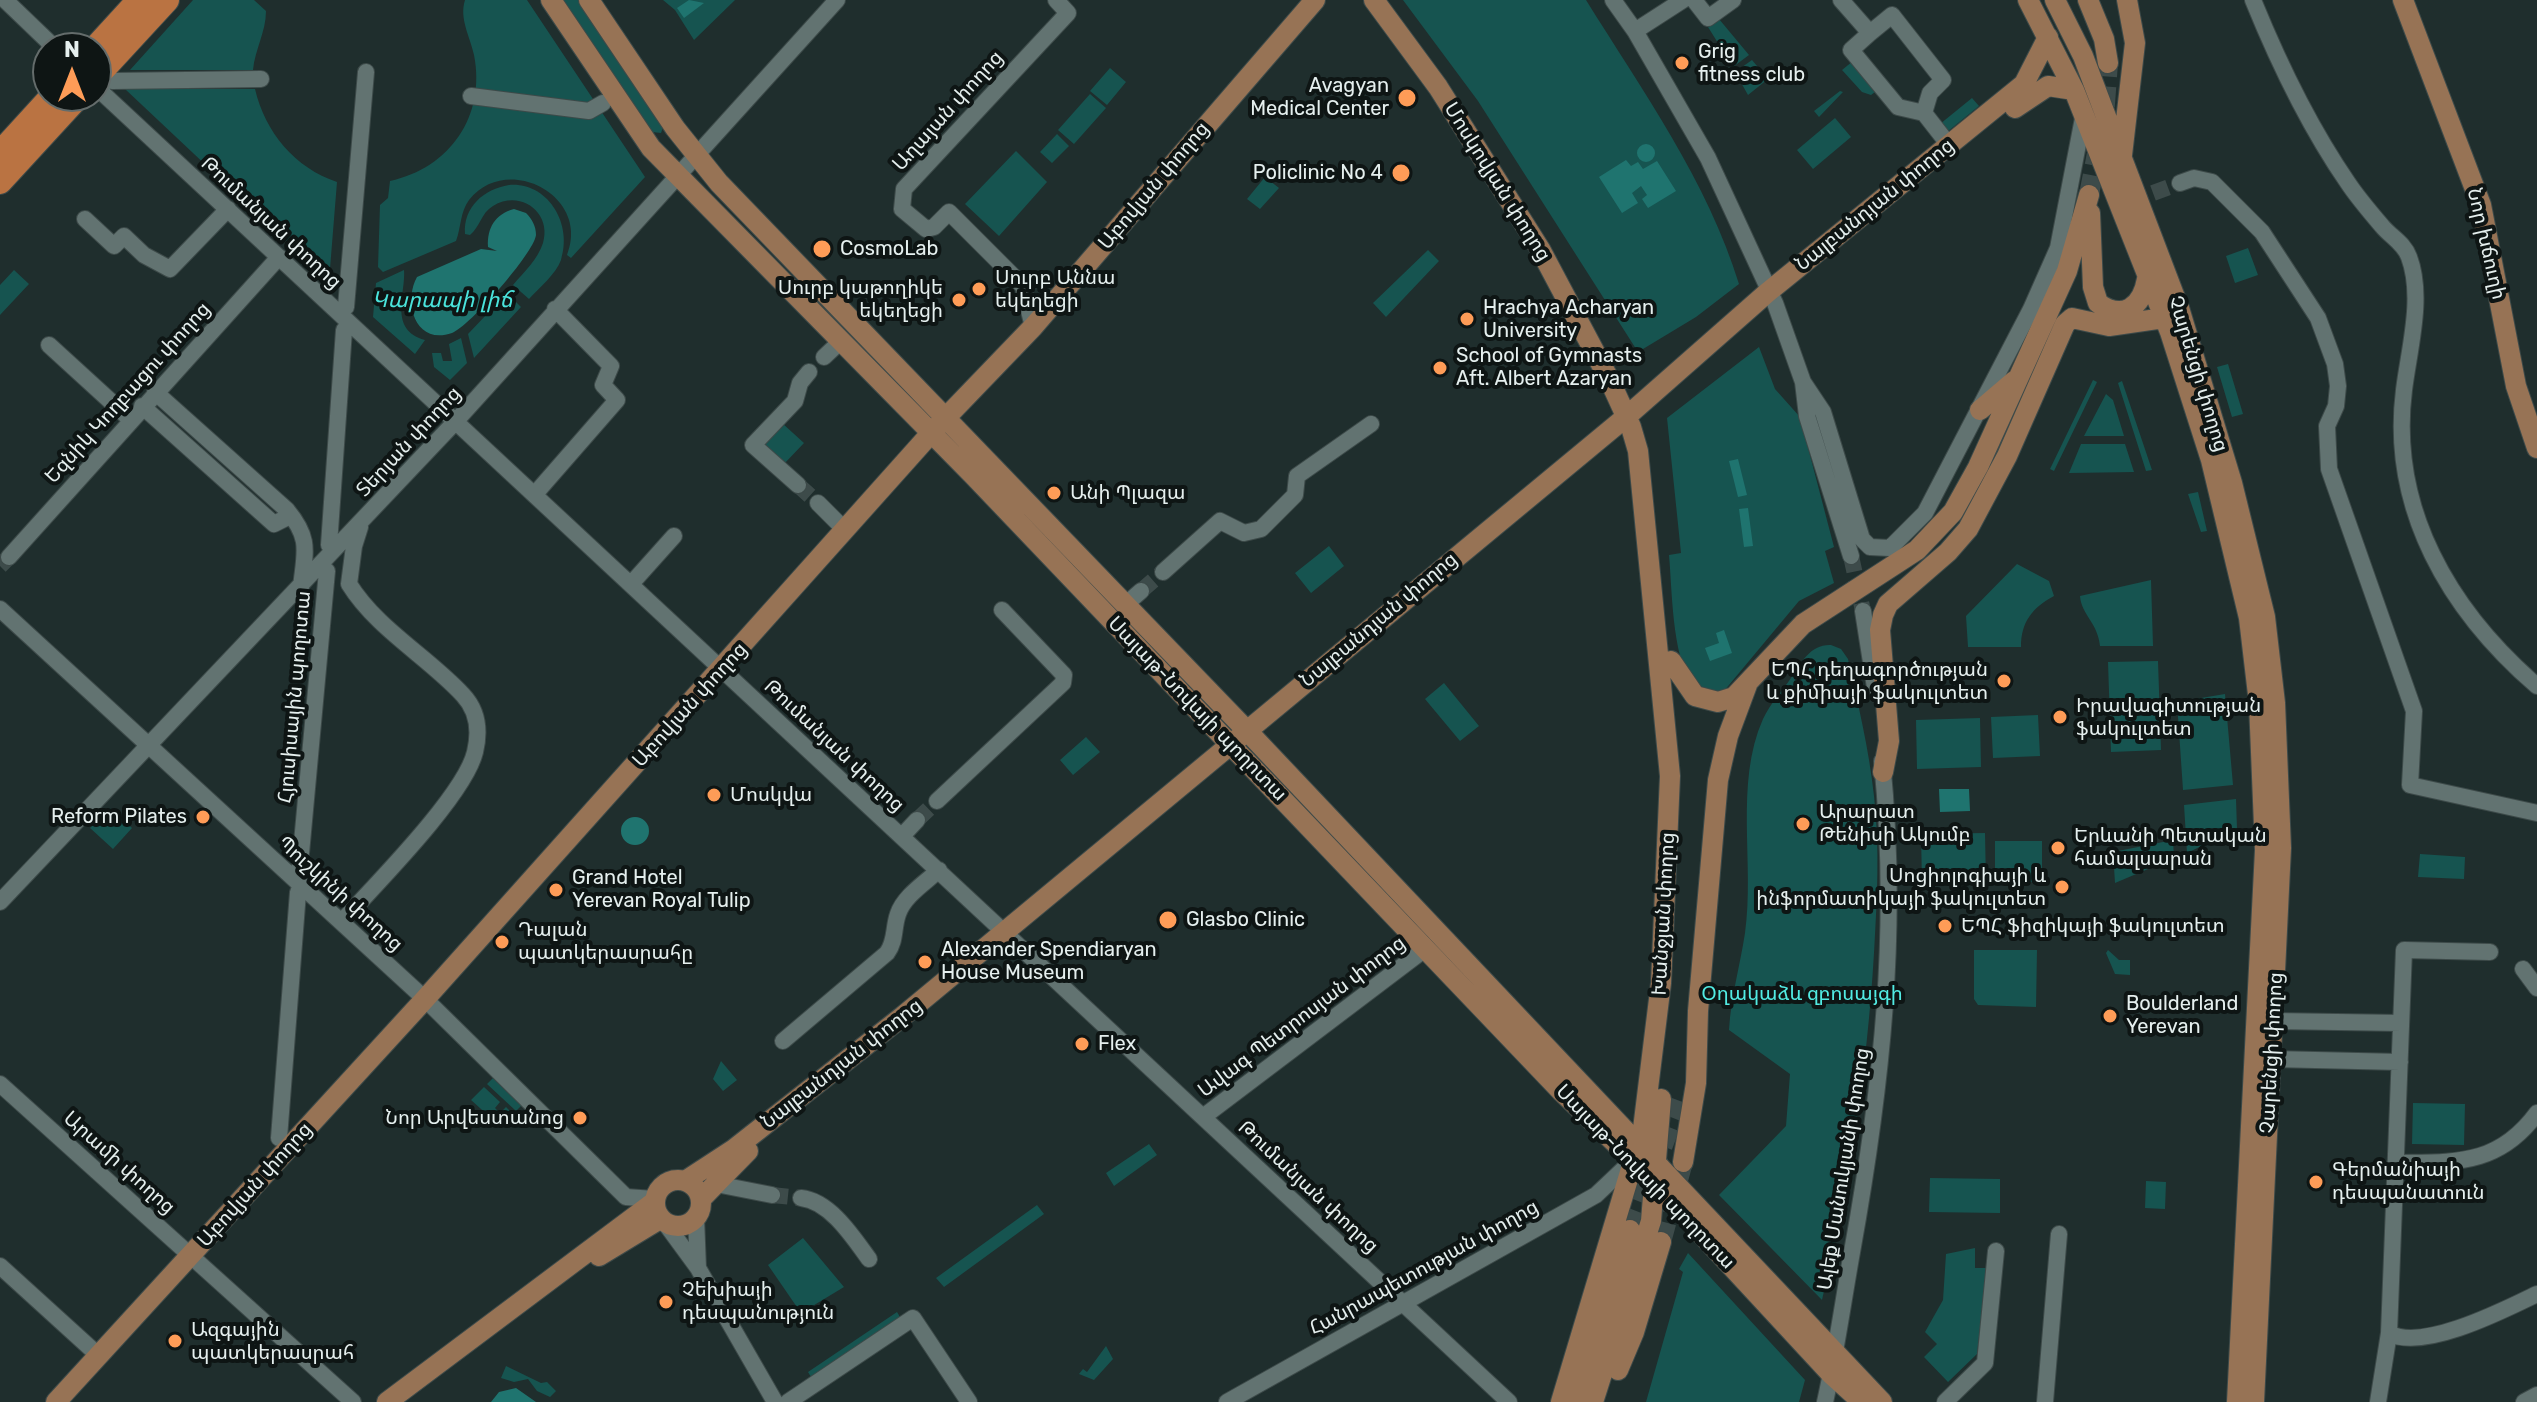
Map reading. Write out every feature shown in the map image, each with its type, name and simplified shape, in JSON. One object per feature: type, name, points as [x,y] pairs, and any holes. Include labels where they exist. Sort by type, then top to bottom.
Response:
[{"type":"highway","points":[[110,32],[139,0]]},
{"type":"highway","points":[[112,69],[167,0]]},
{"type":"highway","points":[[0,153],[37,112]]},
{"type":"highway","points":[[0,182],[64,112]]},
{"type":"main road","name":"Սայաթ-Նովայի պողոտա","points":[[551,0],[651,148],[841,341],[938,426],[1125,605],[1249,733],[1636,1153],[1654,1185],[1830,1364],[1882,1402]]},
{"type":"main road","name":"Սայաթ-Նովայի պողոտա","points":[[589,0],[695,155],[938,426],[1233,747],[1425,949],[1636,1153],[1656,1163],[1862,1402]]},
{"type":"main road","name":"Աբովյան փողոց","points":[[56,1402],[425,999],[938,426],[1033,327],[1315,0]]},
{"type":"main road","name":"Մոսկովյան փողոց","points":[[1374,0],[1438,87],[1514,205],[1634,420]]},
{"type":"main road","name":"Չարենցի փողոց","points":[[2028,0],[2084,113],[2164,318],[2202,430],[2230,533],[2267,703],[2281,848],[2254,1402]]},
{"type":"main road","name":"Չարենցի փողոց","points":[[2055,0],[2083,56],[2122,159],[2145,197],[2249,546],[2265,617],[2265,850],[2237,1402]]},
{"type":"main road","points":[[2088,0],[2104,39],[2108,63],[2110,36],[2101,0]]},
{"type":"main road","points":[[2114,0],[2122,32],[2127,108]]},
{"type":"main road","points":[[2122,159],[2135,43],[2127,0]]},
{"type":"main road","name":"Նոր խճուղի","points":[[2403,0],[2481,205],[2516,386],[2537,448]]},
{"type":"main road","name":"Նալբանդյան փողոց","points":[[699,1208],[740,1157],[1233,747],[1403,598],[1634,420],[1949,145],[2024,84],[2048,37]]},
{"type":"main road","name":"Նալբանդյան փողոց","points":[[1772,298],[2034,93],[2048,86],[2074,90]]},
{"type":"main road","points":[[1671,661],[1690,692],[1702,699],[1727,700],[1748,683],[1803,624],[1917,550],[1953,512],[1978,467],[2067,271],[2088,198],[2092,223],[2093,287],[2098,303],[2116,312],[2132,309],[2144,295],[2147,279]]},
{"type":"main road","points":[[1883,772],[1889,741],[1880,630],[1888,604],[1948,552],[1968,529],[2002,467],[2065,324],[2072,318],[2109,326],[2149,323],[2164,318]]},
{"type":"main road","points":[[1980,410],[2020,376]]},
{"type":"main road","points":[[2015,434],[2020,376]]},
{"type":"main road","name":"Խանջյան փողոց","points":[[1593,1402],[1614,1344],[1652,1213],[1680,839],[1679,737],[1671,661],[1634,420]]},
{"type":"main road","name":"Խանջյան փողոց","points":[[1561,1402],[1647,1111],[1661,983],[1670,776],[1634,420]]},
{"type":"main road","points":[[1683,1162],[1696,1083],[1698,1011],[1718,780],[1728,736],[1748,683]]},
{"type":"main road","name":"Նալբանդյան փողոց","points":[[685,1181],[734,1149],[1007,934]]},
{"type":"main road","points":[[1680,1101],[1698,1011]]},
{"type":"main road","points":[[387,1402],[620,1224],[658,1211],[685,1225],[699,1208],[696,1188],[685,1181],[668,1181],[659,1188],[658,1211]]},
{"type":"main road","points":[[1621,1206],[1639,1202],[1652,1213]]},
{"type":"main road","points":[[409,1402],[658,1211]]},
{"type":"main road","points":[[1574,1402],[1610,1305],[1630,1230]]},
{"type":"main road","points":[[1602,1402],[1634,1332],[1661,1242]]},
{"type":"street","points":[[5,0],[38,32]]},
{"type":"street","name":"Տերյան փողոց","points":[[0,902],[456,421],[837,0]]},
{"type":"street","name":"Աղայան փողոց","points":[[1033,327],[1023,286],[949,212],[934,227],[926,229],[902,209],[901,199],[914,178],[1068,13],[1056,0]]},
{"type":"street","points":[[1613,0],[1635,31],[1708,158],[1772,298],[1803,382],[1823,412],[1857,527],[1870,547],[1890,548],[1925,513],[1980,410],[2058,248],[2084,113]]},
{"type":"street","points":[[1635,31],[1683,0]]},
{"type":"street","points":[[1694,0],[1708,18],[1733,0]]},
{"type":"street","points":[[1841,0],[1870,33]]},
{"type":"street","points":[[2253,0],[2285,78],[2319,136],[2348,183],[2408,253],[2415,294],[2402,402],[2403,438],[2410,500],[2425,544],[2447,587],[2503,657],[2537,686]]},
{"type":"street","points":[[1924,113],[1930,93],[1943,80],[1892,15],[1851,50],[1898,107],[1924,113],[1949,145]]},
{"type":"street","points":[[346,307],[366,72]]},
{"type":"street","points":[[112,79],[261,79]]},
{"type":"street","points":[[471,96],[589,111],[603,103]]},
{"type":"street","name":"Թումանյան փողոց","points":[[112,102],[1509,1402]]},
{"type":"street","points":[[2180,183],[2201,178],[2217,186],[2262,232],[2318,318],[2335,364],[2338,386],[2336,406],[2327,426],[2329,469],[2414,711],[2410,785],[2537,813]]},
{"type":"street","points":[[85,219],[114,246],[124,236],[144,255],[170,269],[228,209]]},
{"type":"street","name":"Եզնիկ Կողբացու փողոց","points":[[9,557],[279,257]]},
{"type":"street","points":[[535,494],[617,400],[603,385],[611,366],[555,309]]},
{"type":"street","name":"Հյուսիսային պողոտա","points":[[279,1138],[344,330]]},
{"type":"street","points":[[824,357],[841,341]]},
{"type":"street","points":[[49,345],[130,419]]},
{"type":"street","points":[[798,485],[753,445],[795,401],[800,383],[809,372]]},
{"type":"street","points":[[1803,382],[1807,416],[1851,556]]},
{"type":"street","points":[[155,392],[287,510],[305,537],[301,587]]},
{"type":"street","points":[[142,406],[274,524],[286,518],[287,510]]},
{"type":"street","points":[[1163,572],[1220,521],[1244,533],[1261,529],[1295,495],[1297,476],[1371,424]]},
{"type":"street","points":[[818,503],[845,530]]},
{"type":"street","points":[[349,924],[447,800],[475,755],[478,731],[474,709],[461,693],[392,631],[349,584],[354,546],[362,522]]},
{"type":"street","points":[[631,584],[674,536]]},
{"type":"street","points":[[1125,605],[1141,591]]},
{"type":"street","name":"Պուշկինի փողոց","points":[[0,609],[330,913],[349,924],[626,1197],[658,1211]]},
{"type":"street","points":[[937,801],[1063,683],[1064,675],[1002,610]]},
{"type":"street","name":"Ալեք Մանուկյանի փողոց","points":[[1825,1402],[1865,1192],[1888,1001],[1891,912],[1883,772],[1863,611]]},
{"type":"street","points":[[902,836],[917,820]]},
{"type":"street","points":[[783,1041],[887,953],[894,944],[897,915],[903,903],[939,870]]},
{"type":"street","name":"Ավագ Պետրոսյան փողոց","points":[[1203,1117],[1425,949]]},
{"type":"street","points":[[2378,1402],[2389,1333],[2404,950],[2490,952]]},
{"type":"street","points":[[2523,969],[2537,988]]},
{"type":"street","points":[[2273,1021],[2401,1023]]},
{"type":"street","points":[[2273,1059],[2400,1062]]},
{"type":"street","name":"Արամի փողոց","points":[[0,1084],[353,1402]]},
{"type":"street","points":[[2396,1163],[2460,1162],[2494,1152],[2512,1141],[2537,1113]]},
{"type":"street","name":"Հանրապետության փողոց","points":[[1238,1399],[1402,1302],[1596,1195],[1636,1153]]},
{"type":"street","points":[[716,1184],[772,1195]]},
{"type":"street","points":[[801,1198],[810,1199],[844,1225],[869,1259]]},
{"type":"street","points":[[698,1268],[699,1208]]},
{"type":"street","points":[[658,1211],[698,1268],[775,1402]]},
{"type":"street","points":[[2045,1402],[2059,1234]]},
{"type":"street","points":[[1945,1402],[1985,1363],[1996,1251]]},
{"type":"street","points":[[0,1266],[98,1355]]},
{"type":"street","points":[[2389,1333],[2397,1338],[2422,1338],[2500,1312],[2537,1294]]},
{"type":"street","points":[[788,1402],[913,1318],[969,1402]]},
{"type":"street","name":"Ալեք Մանուկյանի փողոց","points":[[1816,1402],[1830,1364]]},
{"type":"street","points":[[2524,1402],[2537,1395]]},
{"type":"green space","points":[[193,0],[254,0],[266,11],[253,70],[130,70]]},
{"type":"green space","points":[[465,0],[527,0],[645,177],[571,258],[567,255],[571,234],[567,215],[557,199],[541,187],[523,181],[504,180],[485,186],[469,200],[456,241],[383,272],[378,267],[380,205],[388,198],[390,181],[411,174],[446,152],[469,118],[476,77],[474,55],[464,21]]},
{"type":"green space","points":[[562,0],[579,0],[664,124],[661,133],[652,132]]},
{"type":"green space","points":[[663,0],[735,0],[694,40],[675,10]]},
{"type":"green space","points":[[1403,0],[1586,0],[1692,173],[1726,246],[1739,284],[1696,317],[1638,352],[1478,101]]},
{"type":"green space","points":[[1719,19],[1749,55],[1733,67],[1708,27]]},
{"type":"green space","points":[[1752,60],[1768,79],[1748,95],[1735,72]]},
{"type":"green space","points":[[1853,61],[1879,89],[1871,95],[1862,92],[1842,70]]},
{"type":"green space","points":[[1110,68],[1126,82],[1107,105],[1090,91]]},
{"type":"green space","points":[[125,89],[255,89],[266,120],[284,146],[308,168],[337,182],[329,281]]},
{"type":"green space","points":[[1840,91],[1843,92],[1819,117],[1814,111]]},
{"type":"green space","points":[[1090,94],[1106,108],[1074,144],[1058,130]]},
{"type":"green space","points":[[1972,98],[1979,106],[1947,132],[1940,124]]},
{"type":"green space","points":[[1835,118],[1851,137],[1813,169],[1797,150]]},
{"type":"green space","points":[[1057,134],[1069,146],[1052,163],[1040,152]]},
{"type":"green space","points":[[1016,151],[1047,182],[999,236],[965,204]]},
{"type":"green space","points":[[1265,177],[1279,188],[1260,209],[1247,199]]},
{"type":"green space","points":[[509,185],[535,190],[546,198],[560,220],[563,233],[564,246],[559,265],[529,299],[513,285],[541,249],[545,232],[539,214],[523,202],[504,201],[489,209],[470,235],[465,234],[465,224],[477,201],[491,191]]},
{"type":"green space","points":[[2248,248],[2258,275],[2235,283],[2226,256]]},
{"type":"green space","points":[[1428,250],[1439,261],[1386,317],[1373,303]]},
{"type":"green space","points":[[14,270],[29,284],[0,315],[0,285]]},
{"type":"green space","points":[[404,270],[403,320],[406,328],[425,340],[415,354],[373,317],[376,283]]},
{"type":"green space","points":[[507,293],[521,307],[474,358],[468,334]]},
{"type":"green space","points":[[461,338],[467,363],[450,380],[434,367],[432,353],[441,353],[443,361],[452,361],[449,344]]},
{"type":"green space","points":[[1759,347],[1775,389],[1800,417],[1834,547],[1825,551],[1834,583],[1799,601],[1724,691],[1712,695],[1691,681],[1676,639],[1669,555],[1681,553],[1667,418]]},
{"type":"green space","points":[[2228,364],[2243,414],[2232,417],[2217,367]]},
{"type":"green space","points":[[2093,380],[2097,382],[2054,471],[2050,469]]},
{"type":"green space","points":[[2122,381],[2152,470],[2146,471],[2118,383]]},
{"type":"green space","points":[[2106,394],[2113,400],[2124,436],[2084,436]]},
{"type":"green space","points":[[782,423],[804,443],[784,464],[761,444]]},
{"type":"green space","points":[[2081,444],[2125,444],[2134,472],[2069,473]]},
{"type":"green space","points":[[2198,492],[2207,531],[2201,532],[2188,494]]},
{"type":"green space","points":[[1329,546],[1344,566],[1311,593],[1295,573]]},
{"type":"green space","points":[[2017,564],[2049,581],[2054,596],[2029,617],[2023,630],[2021,647],[1968,647],[1966,616]]},
{"type":"green space","points":[[2151,580],[2153,646],[2100,646],[2080,596]]},
{"type":"green space","name":"Օղակաձև զբոսայգի","points":[[1831,645],[1841,649],[1848,659],[1863,727],[1874,796],[1877,874],[1871,997],[1862,1085],[1841,1214],[1822,1300],[1719,1195],[1786,1126],[1790,1074],[1729,1030],[1745,933],[1747,797],[1754,744],[1766,713],[1803,660],[1818,647]]},
{"type":"green space","points":[[2158,661],[2161,750],[2111,752],[2108,662]]},
{"type":"green space","points":[[1444,683],[1479,726],[1460,741],[1425,699]]},
{"type":"green space","points":[[2225,694],[2233,785],[2183,790],[2177,702]]},
{"type":"green space","points":[[2038,715],[2040,756],[1993,758],[1991,717]]},
{"type":"green space","points":[[1980,718],[1981,767],[1917,769],[1916,720]]},
{"type":"green space","points":[[1086,737],[1100,752],[1073,775],[1060,760]]},
{"type":"green space","points":[[2236,799],[2237,829],[2187,853],[2184,805]]},
{"type":"green space","points":[[110,808],[132,828],[113,849],[90,828]]},
{"type":"green space","points":[[1985,833],[1986,883],[1922,884],[1921,834]]},
{"type":"green space","points":[[2173,840],[2174,858],[2115,883],[2113,852]]},
{"type":"green space","points":[[1995,841],[2042,841],[2042,882],[1995,882]]},
{"type":"green space","points":[[2420,854],[2465,857],[2464,879],[2418,877]]},
{"type":"green space","points":[[1974,950],[2037,950],[2036,1007],[1978,1005],[1974,999]]},
{"type":"green space","points":[[2108,950],[2119,960],[2130,960],[2130,975],[2115,974],[2106,953]]},
{"type":"green space","points":[[721,1061],[737,1080],[723,1091],[713,1079]]},
{"type":"green space","points":[[494,1077],[522,1105],[516,1111],[487,1084]]},
{"type":"green space","points":[[484,1087],[500,1102],[495,1108],[500,1113],[506,1107],[513,1114],[501,1127],[471,1100]]},
{"type":"green space","points":[[2413,1103],[2465,1104],[2464,1145],[2412,1144]]},
{"type":"green space","points":[[1149,1144],[1157,1155],[1114,1186],[1106,1173]]},
{"type":"green space","points":[[1930,1178],[2000,1179],[2000,1213],[1929,1212]]},
{"type":"green space","points":[[2146,1181],[2166,1182],[2165,1209],[2145,1208]]},
{"type":"green space","points":[[1037,1205],[1044,1214],[944,1287],[936,1278]]},
{"type":"green space","points":[[803,1238],[844,1287],[801,1313],[768,1265]]},
{"type":"green space","points":[[1975,1248],[1975,1268],[1987,1268],[1977,1354],[1948,1382],[1924,1357],[1937,1344],[1925,1332],[1943,1300],[1946,1254]]},
{"type":"green space","points":[[1688,1253],[1805,1380],[1799,1402],[1646,1402],[1683,1272],[1679,1269]]},
{"type":"green space","points":[[897,1312],[900,1317],[811,1377],[808,1372]]},
{"type":"green space","points":[[1106,1346],[1113,1359],[1094,1380],[1079,1374],[1083,1369],[1087,1372]]},
{"type":"green space","points":[[506,1366],[541,1383],[547,1382],[556,1391],[550,1397],[537,1391],[528,1379],[514,1382],[501,1378]]},
{"type":"water","points":[[689,0],[704,3],[684,18],[677,8]]},
{"type":"water","points":[[1642,144],[1650,144],[1655,153],[1653,160],[1642,162],[1637,157],[1637,149]]},
{"type":"water","points":[[1626,160],[1631,166],[1638,162],[1643,169],[1657,161],[1676,191],[1648,208],[1642,199],[1647,195],[1641,186],[1632,193],[1638,203],[1622,213],[1599,177]]},
{"type":"water","name":"Կարապի լիճ","points":[[514,209],[528,215],[536,235],[513,272],[472,318],[452,333],[439,335],[421,328],[415,319],[411,298],[417,277],[481,249],[497,251],[488,247],[491,228],[497,218]]},
{"type":"water","points":[[1738,459],[1747,495],[1738,497],[1729,461]]},
{"type":"water","points":[[1748,508],[1753,546],[1744,547],[1739,509]]},
{"type":"water","points":[[1724,630],[1732,653],[1710,661],[1705,648],[1719,643],[1716,633]]},
{"type":"water","points":[[1939,789],[1969,789],[1970,811],[1940,812]]},
{"type":"water","points":[[635,817],[645,821],[649,831],[645,841],[635,845],[625,841],[621,831],[625,821]]},
{"type":"water","points":[[516,1388],[536,1402],[491,1402],[499,1392]]},
{"type":"tunnel","points":[[2089,195],[2104,117],[2108,63]]},
{"type":"tunnel","points":[[2153,193],[2180,183]]},
{"type":"tunnel","points":[[798,485],[818,503]]},
{"type":"tunnel","points":[[1851,556],[1863,611]]},
{"type":"tunnel","points":[[0,566],[9,557]]},
{"type":"tunnel","points":[[1141,591],[1163,572]]},
{"type":"tunnel","points":[[917,820],[937,801]]},
{"type":"tunnel","points":[[1630,1230],[1680,1101]]},
{"type":"tunnel","points":[[1661,1242],[1683,1162]]},
{"type":"tunnel","points":[[772,1195],[801,1198]]},
{"type":"place","name":"Grig fitness club","points":[[1682,63]]},
{"type":"place","name":"Avagyan Medical Center","points":[[1407,98]]},
{"type":"place","name":"Policlinic No 4","points":[[1401,173]]},
{"type":"place","name":"CosmoLab","points":[[822,249]]},
{"type":"place","name":"Սուրբ Աննա եկեղեցի","points":[[979,289]]},
{"type":"place","name":"Սուրբ կաթողիկե եկեղեցի","points":[[959,300]]},
{"type":"place","name":"Hrachya Acharyan University","points":[[1467,319]]},
{"type":"place","name":"School of Gymnasts Aft. Albert Azaryan","points":[[1440,368]]},
{"type":"place","name":"Անի Պլազա","points":[[1054,493]]},
{"type":"place","name":"ԵՊՀ դեղագործության և քիմիայի ֆակուլտետ","points":[[2004,681]]},
{"type":"place","name":"Իրավագիտության ֆակուլտետ","points":[[2060,717]]},
{"type":"place","name":"Մոսկվա","points":[[714,795]]},
{"type":"place","name":"Reform Pilates","points":[[203,817]]},
{"type":"place","name":"Արարատ Թենիսի Ակումբ","points":[[1803,824]]},
{"type":"place","name":"Երևանի Պետական համալսարան","points":[[2058,848]]},
{"type":"place","name":"Սոցիոլոգիայի և ինֆորմատիկայի ֆակուլտետ","points":[[2062,887]]},
{"type":"place","name":"Grand Hotel Yerevan Royal Tulip","points":[[556,890]]},
{"type":"place","name":"Glasbo Clinic","points":[[1168,920]]},
{"type":"place","name":"ԵՊՀ ֆիզիկայի ֆակուլտետ","points":[[1945,926]]},
{"type":"place","name":"Դալան պատկերասրահը","points":[[502,942]]},
{"type":"place","name":"Alexander Spendiaryan House Museum","points":[[925,962]]},
{"type":"place","name":"Boulderland Yerevan","points":[[2110,1016]]},
{"type":"place","name":"Flex","points":[[1082,1044]]},
{"type":"place","name":"Նոր Արվեստանոց","points":[[580,1118]]},
{"type":"place","name":"Գերմանիայի դեսպանատուն","points":[[2316,1182]]},
{"type":"place","name":"Չեխիայի դեսպանություն","points":[[666,1302]]},
{"type":"place","name":"Ազգային պատկերասրահ","points":[[175,1341]]}]
